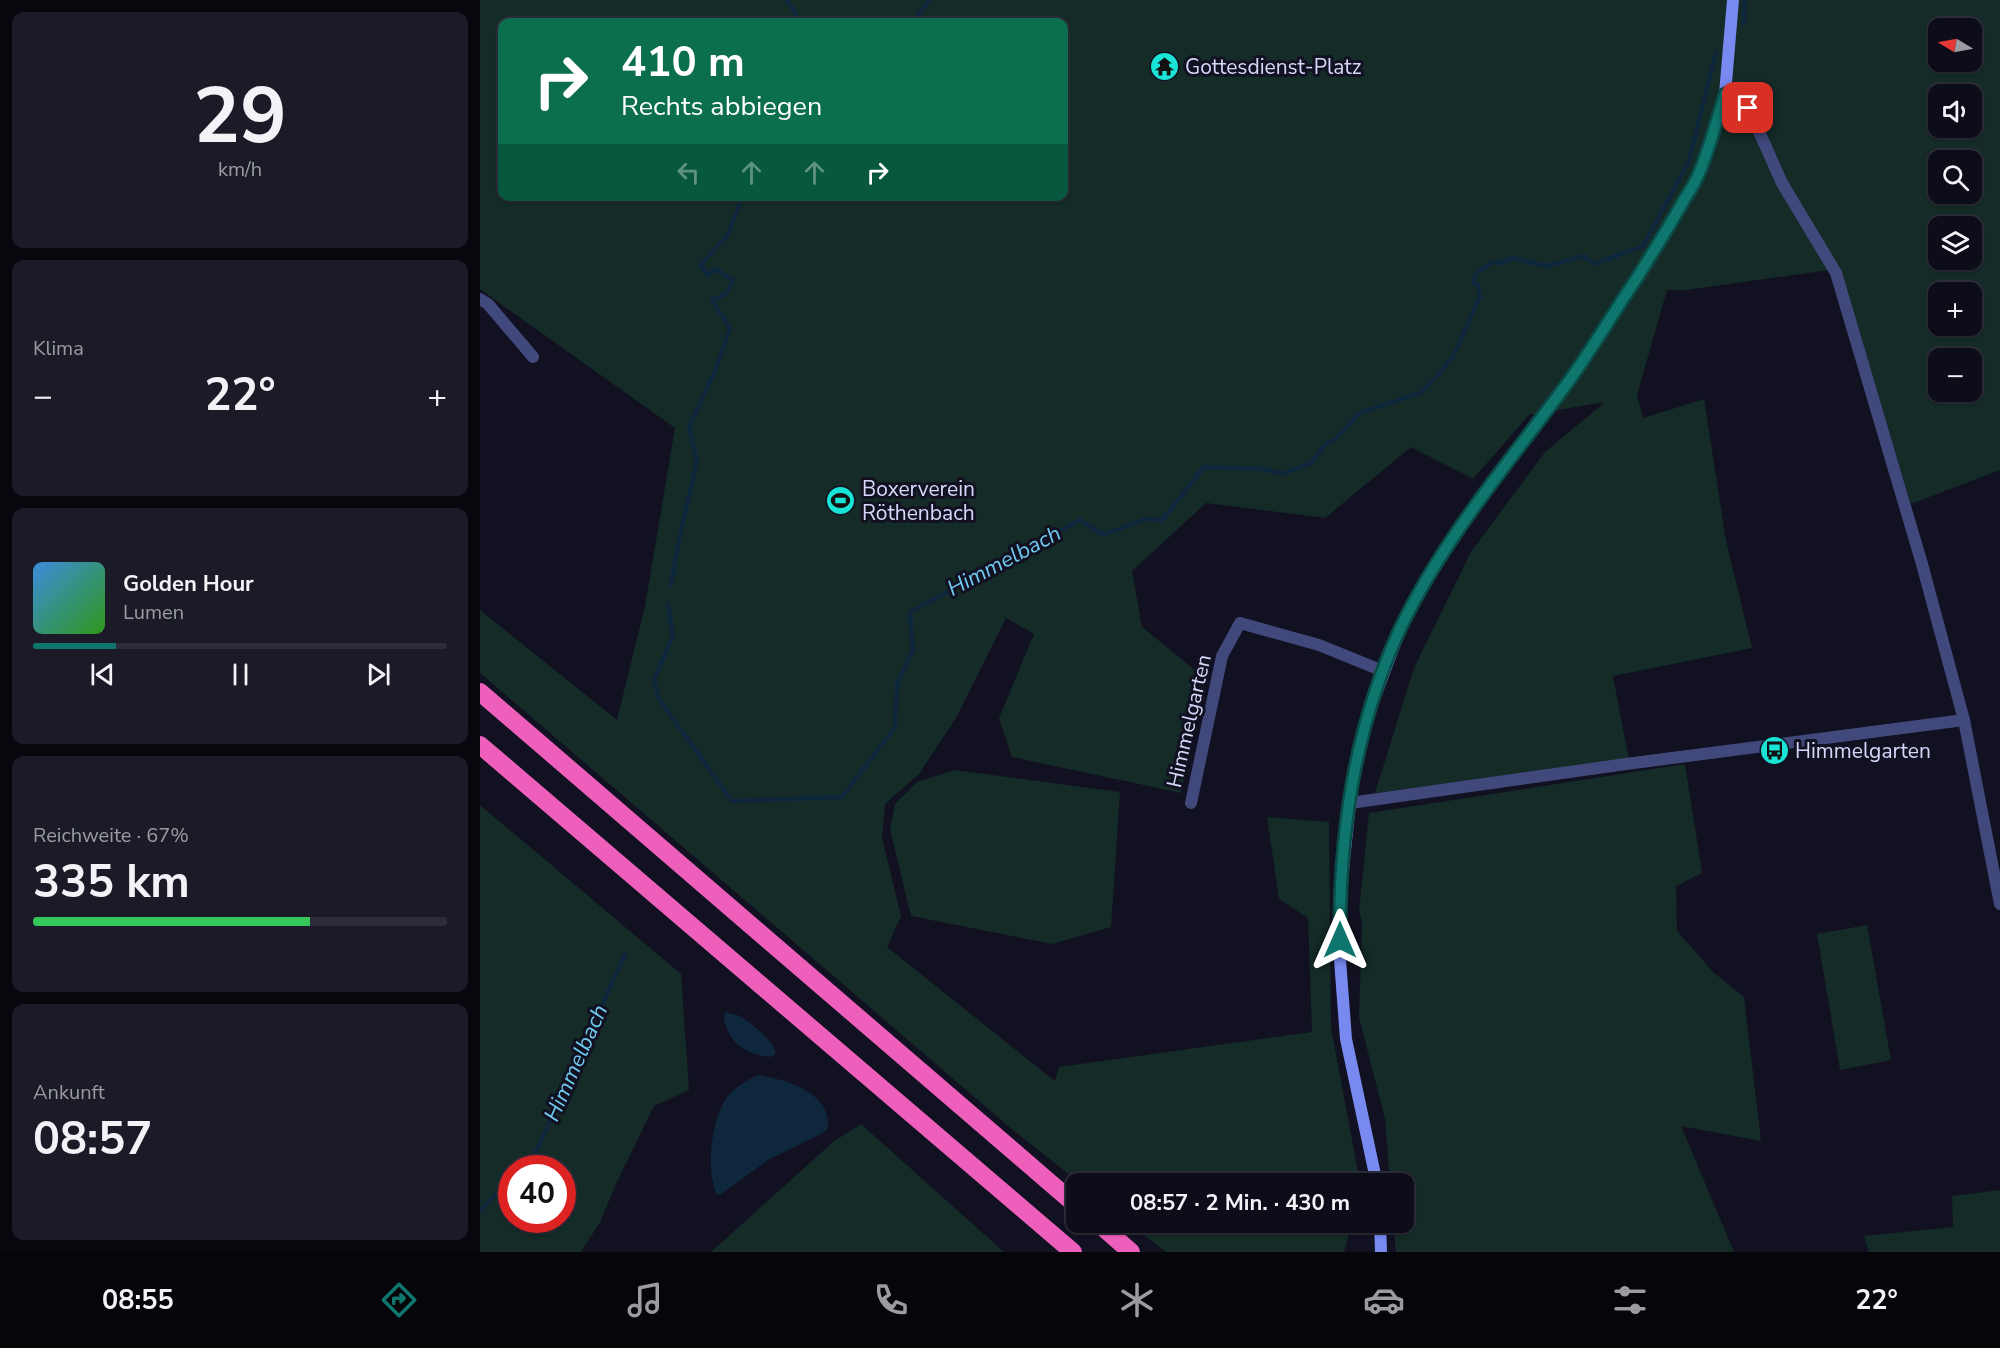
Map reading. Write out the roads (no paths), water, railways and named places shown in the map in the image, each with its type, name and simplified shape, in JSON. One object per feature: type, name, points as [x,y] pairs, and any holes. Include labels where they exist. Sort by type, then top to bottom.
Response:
[{"type":"highway","points":[[480,692],[1066,1197]]},
{"type":"highway","points":[[480,745],[1073,1252]]},
{"type":"highway","points":[[1109,1233],[1131,1252]]},
{"type":"street","points":[[1375,1173],[1346,1039],[1340,960],[1340,898],[1358,750],[1383,670],[1416,598],[1456,532],[1487,488],[1567,384],[1662,240],[1700,173],[1725,94],[1733,0]]},
{"type":"street","points":[[1725,94],[1740,89],[1782,183],[1836,273],[1922,564],[1964,720],[2000,904]]},
{"type":"street","points":[[480,299],[488,304],[533,357]]},
{"type":"street","name":"Himmelgarten","points":[[1191,803],[1222,656],[1240,622],[1319,645],[1383,670]]},
{"type":"street","points":[[1350,803],[1964,720]]},
{"type":"street","points":[[1380,1233],[1381,1252]]},
{"type":"water","points":[[726,1012],[739,1016],[756,1028],[771,1043],[776,1053],[771,1057],[762,1056],[738,1045],[726,1024],[724,1015]]},
{"type":"water","points":[[758,1075],[793,1084],[815,1096],[823,1105],[828,1128],[823,1133],[768,1160],[720,1195],[716,1193],[711,1170],[712,1144],[717,1118],[730,1093]]},
{"type":"waterway","points":[[787,0],[796,14],[794,18]]},
{"type":"waterway","name":"Himmelbach","points":[[915,18],[930,0]]},
{"type":"waterway","name":"Himmelbach","points":[[1744,24],[1745,0]]},
{"type":"waterway","name":"Himmelbach","points":[[895,724],[897,684],[913,650],[910,612],[1080,520],[1103,535],[1146,519],[1162,520],[1204,467],[1264,469],[1282,474],[1311,463],[1327,443],[1336,439],[1359,413],[1420,393],[1443,369],[1454,355],[1480,296],[1478,285],[1474,282],[1476,273],[1493,262],[1504,263],[1512,258],[1546,266],[1584,256],[1594,264],[1643,246],[1689,161],[1716,52]]},
{"type":"waterway","name":"Himmelbach","points":[[671,585],[697,461],[689,427],[715,371],[730,328],[712,300],[726,294],[733,280],[715,269],[708,275],[700,265],[727,236],[741,201]]},
{"type":"waterway","name":"Himmelbach","points":[[668,604],[673,636],[654,680],[659,699],[732,801],[842,797],[895,727]]},
{"type":"waterway","name":"Himmelbach","points":[[533,1155],[625,954]]},
{"type":"waterway","name":"Himmelbach","points":[[480,1211],[498,1192]]},
{"type":"place","name":"Gottesdienst-Platz","points":[[1164,67]]},
{"type":"place","name":"Boxerverein Röthenbach","points":[[841,501]]},
{"type":"place","name":"Himmelgarten","points":[[1774,751]]}]
